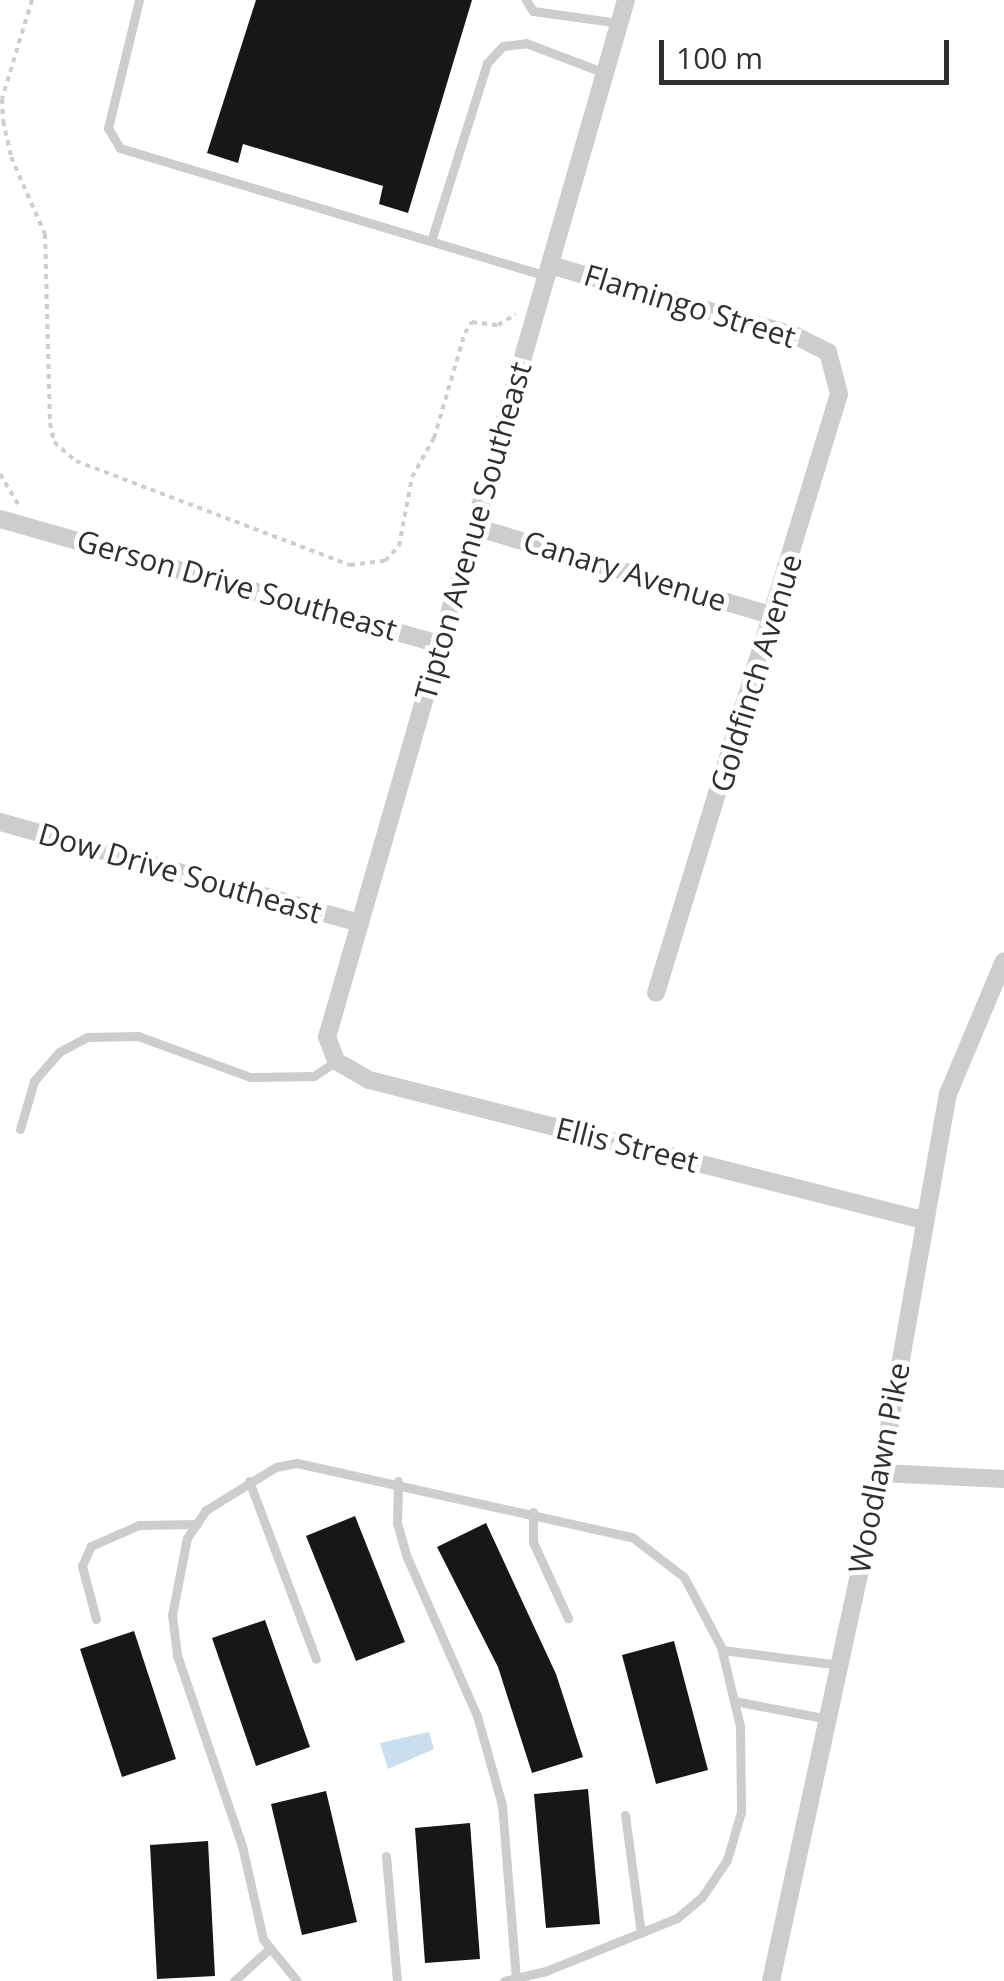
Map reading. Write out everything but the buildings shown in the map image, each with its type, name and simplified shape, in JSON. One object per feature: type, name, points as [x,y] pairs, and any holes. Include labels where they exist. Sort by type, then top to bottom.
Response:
[{"type":"street","name":"Tipton Avenue Southeast","points":[[336,1061],[327,1037],[332,1010],[626,0]]},
{"type":"street","name":"Flamingo Street","points":[[548,270],[796,336],[828,352]]},
{"type":"street","name":"Goldfinch Avenue","points":[[656,994],[840,394],[828,352]]},
{"type":"street","points":[[0,519],[35,525]]},
{"type":"street","name":"Gerson Drive Southeast","points":[[35,525],[440,644]]},
{"type":"street","name":"Canary Avenue","points":[[474,526],[774,616]]},
{"type":"street","name":"Dow Drive Southeast","points":[[0,822],[360,923]]},
{"type":"street","name":"Woodlawn Pike","points":[[771,1981],[881,1474],[948,1094],[1004,960]]},
{"type":"street","name":"Ellis Street","points":[[336,1061],[369,1080],[923,1220]]},
{"type":"street","points":[[881,1474],[1004,1479]]},
{"type":"lane","points":[[139,0],[108,128],[120,148],[431,241],[548,270]]},
{"type":"lane","points":[[526,0],[533,11],[620,24]]},
{"type":"lane","points":[[431,241],[487,63],[504,46],[526,44],[605,74]]},
{"type":"lane","points":[[20,1129],[34,1081],[59,1052],[87,1037],[138,1036],[250,1077],[303,1078],[336,1061]]},
{"type":"lane","points":[[297,1981],[270,1949],[177,1655],[176,1572],[196,1524],[249,1481],[297,1462],[398,1481],[632,1537],[660,1555],[706,1611],[722,1650],[734,1701],[741,1812],[726,1860],[702,1897],[677,1918],[504,1981]]},
{"type":"lane","points":[[249,1481],[316,1659]]},
{"type":"lane","points":[[398,1481],[397,1523],[406,1555],[476,1716],[502,1805],[516,1978]]},
{"type":"lane","points":[[532,1512],[533,1542],[568,1618]]},
{"type":"lane","points":[[96,1619],[82,1566],[91,1546],[139,1525],[196,1524]]},
{"type":"lane","points":[[722,1650],[840,1665]]},
{"type":"lane","points":[[734,1701],[828,1719]]},
{"type":"lane","points":[[625,1815],[641,1932]]},
{"type":"lane","points":[[386,1856],[397,1981]]},
{"type":"lane","points":[[234,1981],[270,1949]]},
{"type":"path","points":[[32,0],[1,99],[11,158],[45,234],[45,366],[54,442],[112,477],[350,566],[386,562],[399,546],[412,478],[434,438],[472,322],[498,325],[520,312],[535,316]]},
{"type":"path","points":[[0,474],[35,525]]},
{"type":"water","points":[[429,1732],[434,1749],[388,1769],[380,1743]]}]
